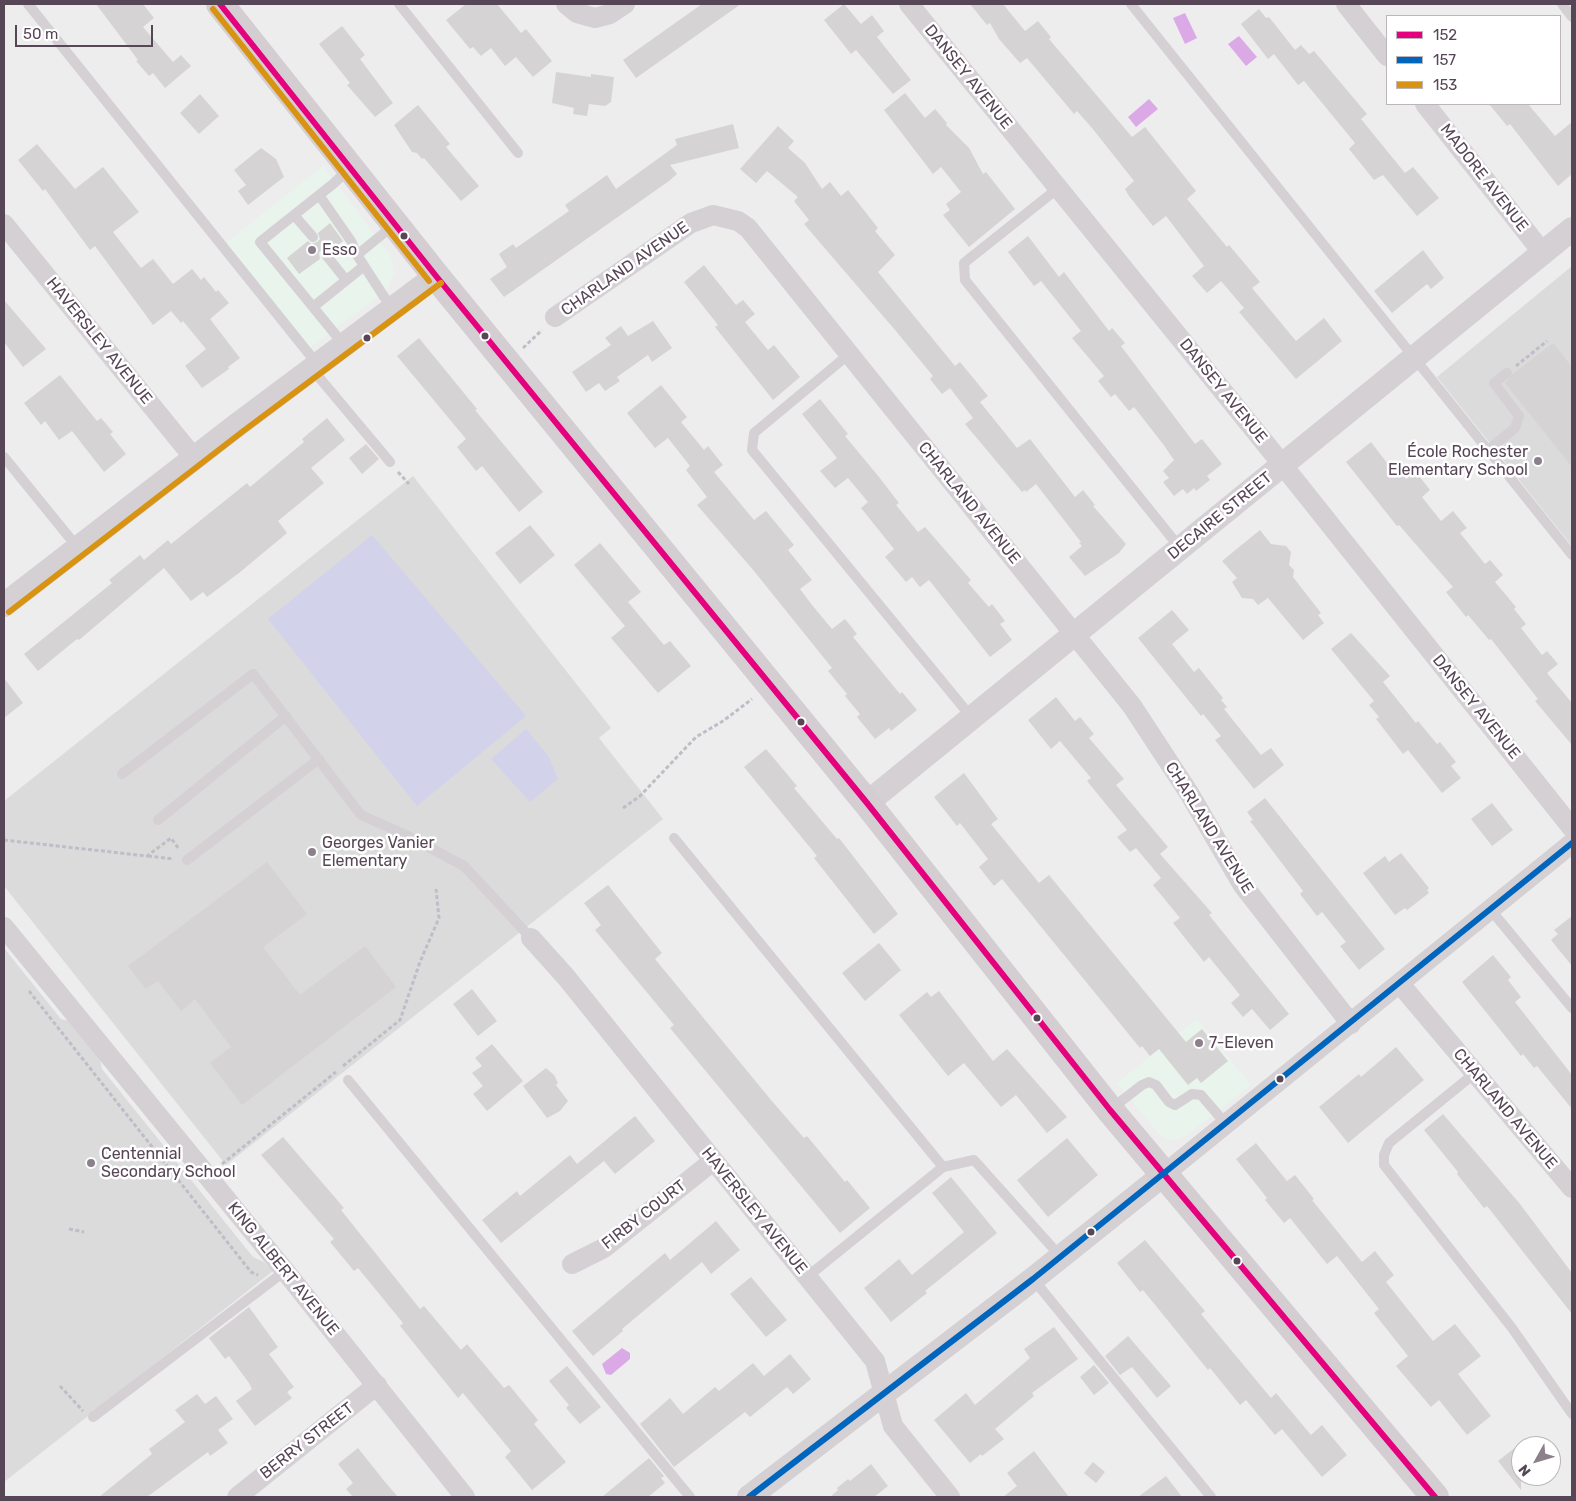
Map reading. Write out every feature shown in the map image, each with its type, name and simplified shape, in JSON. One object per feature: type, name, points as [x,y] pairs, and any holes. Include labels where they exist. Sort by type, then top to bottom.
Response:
[{"type":"main road","points":[[220,4],[505,362],[867,803],[1110,1110],[1435,1497]]},
{"type":"street","points":[[566,4],[576,13],[595,18],[610,14],[625,4]]},
{"type":"street","name":"DANSEY AVENUE","points":[[909,4],[1282,465],[1572,828]]},
{"type":"street","points":[[1346,4],[1386,55]]},
{"type":"street","name":"MADORE AVENUE","points":[[1426,105],[1543,253]]},
{"type":"street","name":"CHARLAND AVENUE","points":[[554,318],[678,230],[702,218],[713,215],[738,221],[748,228],[848,355],[1132,706],[1188,793],[1242,884],[1351,1024]]},
{"type":"street","name":"HAVERSLEY AVENUE","points":[[4,224],[194,458]]},
{"type":"street","name":"DECAIRE STREET","points":[[867,803],[1572,229]]},
{"type":"street","points":[[4,605],[194,458],[436,276]]},
{"type":"street","points":[[749,1497],[1033,1279],[1572,844]]},
{"type":"street","name":"KING ALBERT AVENUE","points":[[4,927],[280,1276],[377,1385],[465,1497]]},
{"type":"street","name":"HAVERSLEY AVENUE","points":[[531,938],[566,977],[875,1360],[893,1426],[950,1497]]},
{"type":"street","name":"CHARLAND AVENUE","points":[[1400,984],[1572,1188]]},
{"type":"street","name":"FIRBY COURT","points":[[572,1264],[604,1248],[713,1161]]},
{"type":"street","name":"BERRY STREET","points":[[237,1497],[377,1385]]},
{"type":"lane","points":[[28,4],[390,462]]},
{"type":"lane","points":[[400,4],[518,153]]},
{"type":"lane","points":[[1132,4],[1572,555]]},
{"type":"lane","points":[[1562,4],[1572,17]]},
{"type":"lane","points":[[344,345],[260,242],[351,168]]},
{"type":"lane","points":[[1057,189],[964,263],[965,280],[1180,549]]},
{"type":"lane","points":[[319,195],[351,241],[364,266],[392,309]]},
{"type":"lane","points":[[294,215],[313,237]]},
{"type":"lane","points":[[357,254],[395,224]]},
{"type":"lane","points":[[326,255],[346,280]]},
{"type":"lane","points":[[312,307],[364,266]]},
{"type":"lane","points":[[848,355],[754,434],[752,450],[972,718]]},
{"type":"lane","points":[[1488,450],[1515,428],[1519,416],[1494,383],[1507,373]]},
{"type":"lane","points":[[4,457],[78,548]]},
{"type":"lane","points":[[122,774],[253,674],[361,815],[406,834],[464,866],[531,938]]},
{"type":"lane","points":[[158,820],[286,716]]},
{"type":"lane","points":[[187,860],[319,759]]},
{"type":"lane","points":[[674,838],[943,1167]]},
{"type":"lane","points":[[1490,909],[1572,1008]]},
{"type":"lane","points":[[1475,1073],[1389,1142],[1384,1155],[1384,1165],[1512,1328],[1572,1414]]},
{"type":"lane","points":[[348,1080],[690,1497]]},
{"type":"lane","points":[[1110,1110],[1142,1085],[1149,1082],[1156,1085],[1169,1102],[1175,1105],[1192,1094],[1201,1095],[1226,1124]]},
{"type":"lane","points":[[807,1277],[943,1167],[974,1160],[1060,1256]]},
{"type":"lane","points":[[93,1417],[280,1276]]},
{"type":"lane","points":[[1033,1279],[1211,1497]]},
{"type":"path","name":"CHARLAND AVENUE","points":[[505,362],[532,341],[554,318]]},
{"type":"path","points":[[1507,373],[1546,341]]},
{"type":"path","points":[[623,808],[640,796],[696,737],[723,721],[771,685]]},
{"type":"path","points":[[147,856],[171,838],[187,860]]},
{"type":"path","points":[[4,840],[187,860]]},
{"type":"path","points":[[219,1167],[400,1020],[420,962],[439,918],[436,889]]},
{"type":"path","points":[[28,989],[251,1272],[280,1276]]},
{"type":"path","points":[[69,1229],[84,1232]]},
{"type":"path","points":[[60,1386],[77,1407],[93,1417]]},
{"type":"shaded area","points":[[1185,13],[1197,38],[1185,44],[1173,18]]},
{"type":"shaded area","points":[[1239,36],[1257,57],[1246,66],[1228,44]]},
{"type":"shaded area","points":[[1149,99],[1158,109],[1136,127],[1128,117]]},
{"type":"shaded area","points":[[323,166],[390,255],[394,272],[388,289],[306,351],[222,246]]},
{"type":"shaded area","name":"École Rochester Elementary School","points":[[1572,266],[1572,546],[1437,377]]},
{"type":"shaded area","name":"Georges Vanier Elementary","points":[[413,476],[611,728],[599,738],[663,819],[226,1165],[4,886],[4,801]]},
{"type":"shaded area","points":[[372,535],[526,716],[417,806],[268,619]]},
{"type":"shaded area","points":[[526,729],[549,757],[558,779],[530,802],[491,759]]},
{"type":"shaded area","name":"Centennial Secondary School","points":[[4,948],[61,1019],[70,1021],[100,1059],[102,1069],[253,1257],[264,1262],[273,1271],[4,1482]]},
{"type":"shaded area","points":[[1197,1019],[1251,1085],[1186,1136],[1176,1140],[1167,1139],[1159,1134],[1117,1083]]},
{"type":"shaded area","points":[[622,1348],[630,1353],[630,1359],[611,1375],[606,1374],[602,1364]]},
{"type":"building","points":[[96,4],[143,4],[154,18],[143,27],[173,62],[181,55],[191,66],[165,88],[153,73],[149,76],[136,61],[138,60]]},
{"type":"building","points":[[466,4],[497,4],[521,33],[526,29],[552,61],[533,77],[516,57],[505,66],[491,48],[481,56],[473,47],[470,49],[446,20]]},
{"type":"building","points":[[702,4],[741,4],[636,78],[623,60]]},
{"type":"building","points":[[844,4],[861,24],[872,15],[884,31],[877,37],[911,80],[893,94],[856,50],[851,54],[824,20]]},
{"type":"building","points":[[970,4],[1003,4],[1025,31],[1038,21],[1051,37],[1049,39],[1132,137],[1145,127],[1196,191],[1187,199],[1227,247],[1229,245],[1260,282],[1252,288],[1296,341],[1324,318],[1342,341],[1296,379],[1239,312],[1244,308],[1221,281],[1207,293],[1192,276],[1204,266],[1166,216],[1153,226],[1125,189],[1134,181],[1092,128],[1077,111],[1074,114],[1027,58],[1020,63],[999,39],[990,23],[987,25]]},
{"type":"building","points":[[1259,9],[1266,18],[1269,17],[1295,50],[1301,45],[1309,54],[1314,51],[1367,114],[1361,119],[1405,173],[1413,167],[1439,198],[1417,216],[1383,175],[1374,180],[1349,149],[1355,143],[1304,81],[1298,85],[1274,54],[1268,59],[1241,24]]},
{"type":"building","points":[[342,26],[365,55],[360,59],[393,103],[375,117],[347,85],[350,83],[319,44]]},
{"type":"building","points":[[556,72],[591,77],[591,74],[614,77],[611,102],[605,106],[589,104],[587,116],[573,114],[574,108],[552,103]]},
{"type":"building","points":[[905,93],[925,118],[935,109],[947,123],[946,125],[969,148],[983,174],[986,172],[1015,209],[969,247],[943,215],[950,210],[946,204],[961,192],[941,167],[933,174],[884,110]]},
{"type":"building","points":[[200,94],[219,116],[199,134],[180,113]]},
{"type":"building","points":[[418,105],[450,144],[446,147],[479,186],[461,201],[424,158],[422,159],[417,153],[412,152],[394,125]]},
{"type":"building","points":[[1490,105],[1529,105],[1555,136],[1572,122],[1572,174],[1558,186],[1510,124],[1507,126]]},
{"type":"building","points":[[733,124],[739,148],[670,165],[677,174],[669,181],[504,297],[490,279],[507,267],[499,254],[513,244],[516,248],[569,211],[565,205],[607,175],[616,189],[677,145],[675,139]]},
{"type":"building","points":[[778,126],[794,141],[788,148],[805,163],[822,189],[830,182],[841,196],[848,190],[878,228],[875,231],[895,255],[878,272],[955,366],[960,362],[988,396],[980,402],[1017,448],[1030,439],[1075,497],[1083,490],[1095,505],[1093,506],[1126,544],[1119,553],[1085,576],[1069,557],[1082,546],[1079,543],[1081,542],[1036,484],[1026,492],[1025,490],[1022,492],[965,424],[973,418],[950,388],[942,394],[930,379],[933,376],[804,224],[809,220],[794,201],[798,197],[767,171],[756,183],[740,169]]},
{"type":"building","points":[[37,144],[75,189],[103,167],[139,212],[113,232],[141,268],[153,259],[173,284],[192,269],[201,280],[204,277],[216,292],[218,290],[229,303],[210,319],[240,358],[228,367],[229,369],[202,388],[185,366],[206,349],[183,321],[181,323],[171,311],[153,325],[95,246],[90,250],[45,189],[43,191],[18,160]]},
{"type":"building","points":[[261,148],[276,159],[284,177],[248,205],[238,191],[246,185],[234,170]]},
{"type":"building","points":[[330,223],[343,241],[331,251],[322,249],[319,253],[320,259],[299,274],[287,258],[308,241],[311,244],[317,242],[320,239],[318,233]]},
{"type":"building","points":[[1028,236],[1059,277],[1064,272],[1109,331],[1112,328],[1125,343],[1121,346],[1195,444],[1202,439],[1222,464],[1207,476],[1210,480],[1196,491],[1194,488],[1187,494],[1183,489],[1174,496],[1163,482],[1169,478],[1163,471],[1174,460],[1134,407],[1129,411],[1115,394],[1111,397],[1098,381],[1104,376],[1072,338],[1081,331],[1041,281],[1034,286],[1008,252]]},
{"type":"building","points":[[1423,250],[1444,278],[1431,289],[1427,284],[1392,313],[1374,291]]},
{"type":"building","points":[[704,265],[736,305],[743,300],[755,314],[745,322],[768,350],[774,345],[800,377],[773,400],[715,327],[718,325],[684,282]]},
{"type":"building","points":[[4,300],[46,349],[23,367],[4,342]]},
{"type":"building","points":[[653,321],[672,348],[652,362],[648,355],[617,377],[620,381],[605,391],[599,383],[586,392],[572,372],[611,345],[605,338],[621,326],[628,336]]},
{"type":"building","points":[[419,338],[477,409],[475,410],[543,492],[519,512],[482,466],[476,471],[457,447],[466,439],[397,356]]},
{"type":"building","points":[[1553,343],[1572,367],[1572,467],[1505,383],[1514,373]]},
{"type":"building","points":[[60,375],[97,421],[101,418],[113,432],[110,434],[126,454],[104,472],[72,431],[59,440],[45,421],[41,425],[24,403]]},
{"type":"building","points":[[661,385],[687,417],[681,422],[704,450],[708,446],[723,465],[714,472],[754,520],[766,511],[794,545],[788,550],[812,580],[800,589],[812,605],[832,629],[845,619],[857,634],[853,637],[900,694],[902,692],[917,710],[891,731],[889,728],[875,739],[857,717],[860,714],[845,696],[847,694],[828,671],[832,668],[754,571],[697,505],[707,497],[686,470],[690,466],[668,438],[655,448],[627,413]]},
{"type":"building","points":[[820,399],[848,434],[845,436],[899,503],[896,505],[918,532],[925,527],[971,580],[968,583],[989,607],[992,604],[1005,621],[1000,624],[1012,640],[990,657],[929,580],[920,587],[912,577],[906,582],[885,557],[894,549],[861,508],[868,502],[848,478],[835,488],[820,471],[837,458],[802,414]]},
{"type":"building","points":[[327,418],[345,440],[311,468],[324,483],[278,521],[287,533],[207,597],[203,592],[191,601],[164,568],[79,640],[77,639],[38,671],[24,654],[112,583],[109,580],[140,555],[144,560],[168,540],[171,544],[247,483],[250,487],[304,442],[302,439]]},
{"type":"building","points":[[1371,442],[1397,476],[1401,472],[1406,479],[1415,471],[1430,490],[1422,497],[1441,521],[1453,511],[1467,528],[1460,533],[1485,564],[1490,560],[1503,575],[1495,582],[1516,607],[1514,609],[1526,624],[1521,628],[1542,655],[1547,651],[1558,664],[1547,673],[1572,703],[1572,745],[1535,701],[1538,699],[1491,639],[1489,640],[1468,615],[1466,617],[1446,592],[1453,587],[1399,525],[1397,526],[1346,462]]},
{"type":"building","points":[[366,444],[379,459],[362,474],[349,458]]},
{"type":"building","points":[[530,525],[555,555],[520,584],[495,553]]},
{"type":"building","points":[[1260,530],[1271,544],[1286,546],[1291,552],[1289,565],[1294,570],[1293,577],[1321,613],[1318,615],[1324,623],[1303,640],[1268,598],[1258,605],[1253,599],[1242,598],[1232,582],[1237,578],[1222,561]]},
{"type":"building","points":[[600,543],[641,592],[628,602],[664,645],[670,641],[691,666],[658,693],[611,638],[625,626],[574,565]]},
{"type":"building","points":[[1172,610],[1189,630],[1172,644],[1194,672],[1199,668],[1223,698],[1221,700],[1227,707],[1224,709],[1261,755],[1271,748],[1284,765],[1254,789],[1215,740],[1221,736],[1203,714],[1201,716],[1138,638]]},
{"type":"building","points":[[1351,633],[1390,676],[1383,682],[1416,723],[1418,721],[1437,744],[1440,742],[1456,762],[1451,766],[1461,778],[1442,793],[1408,750],[1403,754],[1376,719],[1379,717],[1369,705],[1374,701],[1331,649]]},
{"type":"building","points":[[4,678],[23,703],[4,718]]},
{"type":"building","points":[[1056,697],[1075,721],[1080,717],[1094,734],[1089,738],[1124,779],[1116,785],[1168,847],[1160,854],[1212,913],[1209,915],[1289,1014],[1270,1030],[1252,1009],[1243,1017],[1231,1003],[1240,995],[1209,957],[1204,962],[1173,923],[1180,918],[1153,885],[1161,878],[1136,848],[1130,852],[1117,837],[1127,830],[1087,781],[1091,778],[1060,741],[1051,749],[1028,720]]},
{"type":"building","points":[[766,749],[797,786],[794,788],[837,839],[839,838],[898,914],[874,934],[814,858],[817,856],[744,767]]},
{"type":"building","points":[[964,773],[998,819],[991,824],[1039,883],[1049,875],[1186,1042],[1202,1029],[1228,1061],[1201,1083],[1197,1078],[1188,1085],[1159,1049],[1150,1056],[1142,1046],[1140,1048],[1002,879],[994,886],[979,867],[988,859],[960,823],[957,826],[934,797]]},
{"type":"building","points":[[1265,798],[1385,949],[1359,970],[1340,946],[1346,942],[1322,912],[1317,916],[1300,894],[1303,891],[1250,821],[1253,820],[1247,812]]},
{"type":"building","points":[[1492,803],[1513,830],[1492,846],[1471,819]]},
{"type":"building","points":[[1401,853],[1429,888],[1427,890],[1429,893],[1407,910],[1405,908],[1395,915],[1363,873],[1385,856],[1389,862]]},
{"type":"building","points":[[267,862],[307,914],[263,947],[300,995],[365,946],[396,987],[242,1105],[210,1063],[231,1047],[195,999],[181,1011],[158,981],[146,989],[128,966]]},
{"type":"building","points":[[608,885],[662,953],[655,959],[771,1100],[804,1138],[807,1136],[845,1182],[847,1180],[870,1208],[840,1233],[670,1028],[674,1025],[595,930],[601,925],[584,903]]},
{"type":"building","points":[[1572,916],[1572,966],[1551,940],[1558,934],[1554,930]]},
{"type":"building","points":[[879,943],[901,970],[865,1001],[842,973]]},
{"type":"building","points":[[1493,955],[1511,977],[1508,980],[1521,997],[1515,1002],[1572,1075],[1572,1109],[1537,1066],[1534,1068],[1523,1054],[1521,1056],[1462,982]]},
{"type":"building","points":[[472,989],[497,1021],[478,1036],[453,1004]]},
{"type":"building","points":[[939,991],[993,1061],[1007,1049],[1067,1117],[1047,1133],[1016,1095],[1001,1107],[964,1063],[948,1076],[899,1015],[927,992],[931,997]]},
{"type":"building","points":[[492,1044],[523,1081],[487,1111],[473,1094],[483,1086],[472,1073],[482,1066],[475,1058]]},
{"type":"building","points":[[1396,1047],[1424,1080],[1348,1143],[1319,1107],[1359,1074],[1361,1077]]},
{"type":"building","points":[[546,1068],[554,1075],[558,1083],[556,1085],[568,1101],[560,1111],[547,1118],[523,1086]]},
{"type":"building","points":[[1443,1114],[1520,1204],[1572,1273],[1572,1314],[1487,1206],[1484,1208],[1424,1130]]},
{"type":"building","points":[[635,1116],[655,1141],[615,1174],[604,1161],[501,1243],[482,1220],[517,1191],[520,1196],[570,1155],[577,1164]]},
{"type":"building","points":[[283,1137],[344,1208],[341,1210],[420,1309],[424,1306],[461,1350],[467,1344],[504,1388],[509,1385],[538,1420],[534,1424],[566,1462],[532,1490],[505,1457],[511,1451],[463,1393],[458,1398],[400,1326],[403,1323],[358,1268],[354,1271],[330,1242],[334,1239],[261,1155]]},
{"type":"building","points":[[1067,1138],[1098,1175],[1048,1217],[1017,1180]]},
{"type":"building","points":[[1256,1143],[1287,1181],[1295,1175],[1314,1199],[1312,1200],[1362,1262],[1375,1251],[1394,1275],[1386,1282],[1433,1341],[1455,1324],[1481,1356],[1458,1374],[1491,1416],[1467,1435],[1439,1400],[1431,1407],[1396,1366],[1408,1356],[1374,1313],[1379,1309],[1337,1256],[1327,1264],[1290,1218],[1284,1223],[1265,1200],[1267,1198],[1236,1159]]},
{"type":"building","points":[[951,1177],[997,1233],[925,1291],[927,1293],[891,1322],[864,1288],[899,1259],[912,1275],[964,1232],[932,1193]]},
{"type":"building","points":[[716,1221],[740,1250],[711,1274],[702,1262],[622,1329],[623,1331],[593,1356],[572,1331],[665,1253],[670,1260]]},
{"type":"building","points":[[1145,1240],[1205,1311],[1201,1314],[1271,1398],[1276,1393],[1311,1435],[1322,1425],[1347,1455],[1322,1477],[1282,1429],[1275,1435],[1246,1400],[1240,1405],[1210,1368],[1208,1370],[1143,1290],[1140,1292],[1117,1263]]},
{"type":"building","points":[[751,1277],[787,1320],[766,1337],[730,1294]]},
{"type":"building","points":[[249,1307],[278,1347],[269,1354],[294,1387],[287,1392],[292,1398],[255,1426],[236,1401],[252,1389],[249,1383],[229,1356],[225,1359],[209,1338]]},
{"type":"building","points":[[1054,1327],[1078,1359],[1032,1393],[1034,1396],[995,1429],[1004,1439],[970,1463],[934,1420],[966,1393],[975,1405],[1030,1358],[1024,1349]]},
{"type":"building","points":[[1128,1336],[1171,1386],[1157,1398],[1132,1367],[1120,1375],[1105,1356]]},
{"type":"building","points":[[790,1354],[811,1379],[793,1394],[787,1387],[750,1417],[745,1412],[674,1467],[640,1424],[670,1398],[683,1414],[715,1387],[719,1391],[753,1363],[764,1376]]},
{"type":"building","points":[[1094,1365],[1109,1383],[1094,1395],[1080,1377]]},
{"type":"building","points":[[567,1366],[601,1407],[580,1424],[566,1408],[569,1405],[549,1381]]},
{"type":"building","points":[[197,1394],[205,1404],[216,1396],[233,1419],[218,1430],[228,1443],[210,1456],[208,1452],[147,1497],[99,1497],[152,1454],[149,1449],[185,1422],[175,1410]]},
{"type":"building","points":[[358,1448],[398,1497],[353,1497],[346,1489],[353,1483],[338,1464]]},
{"type":"building","points":[[1034,1451],[1069,1497],[1003,1497],[1017,1486],[1007,1473]]},
{"type":"building","points":[[1511,1451],[1511,1477],[1498,1461]]},
{"type":"building","points":[[649,1458],[664,1476],[661,1478],[665,1483],[648,1497],[602,1497]]},
{"type":"building","points":[[1093,1462],[1105,1472],[1096,1483],[1084,1473]]},
{"type":"building","points":[[871,1464],[888,1486],[874,1497],[830,1497],[848,1479],[850,1481]]},
{"type":"building","points":[[1166,1476],[1182,1497],[1138,1497]]},
{"type":"transit line","name":"152","points":[[220,4],[436,276],[867,803],[1110,1110],[1435,1497]]},
{"type":"transit line","name":"153","points":[[213,9],[429,281]]},
{"type":"transit line","name":"153","points":[[9,612],[242,432],[441,283]]},
{"type":"transit line","name":"157","points":[[749,1497],[1033,1279],[1572,843]]},
{"type":"place","name":"Esso","points":[[312,250]]},
{"type":"place","name":"École Rochester Elementary School","points":[[1538,461]]},
{"type":"place","name":"Georges Vanier Elementary","points":[[312,852]]},
{"type":"place","name":"7-Eleven","points":[[1199,1043]]},
{"type":"place","name":"Centennial Secondary School","points":[[91,1163]]}]
